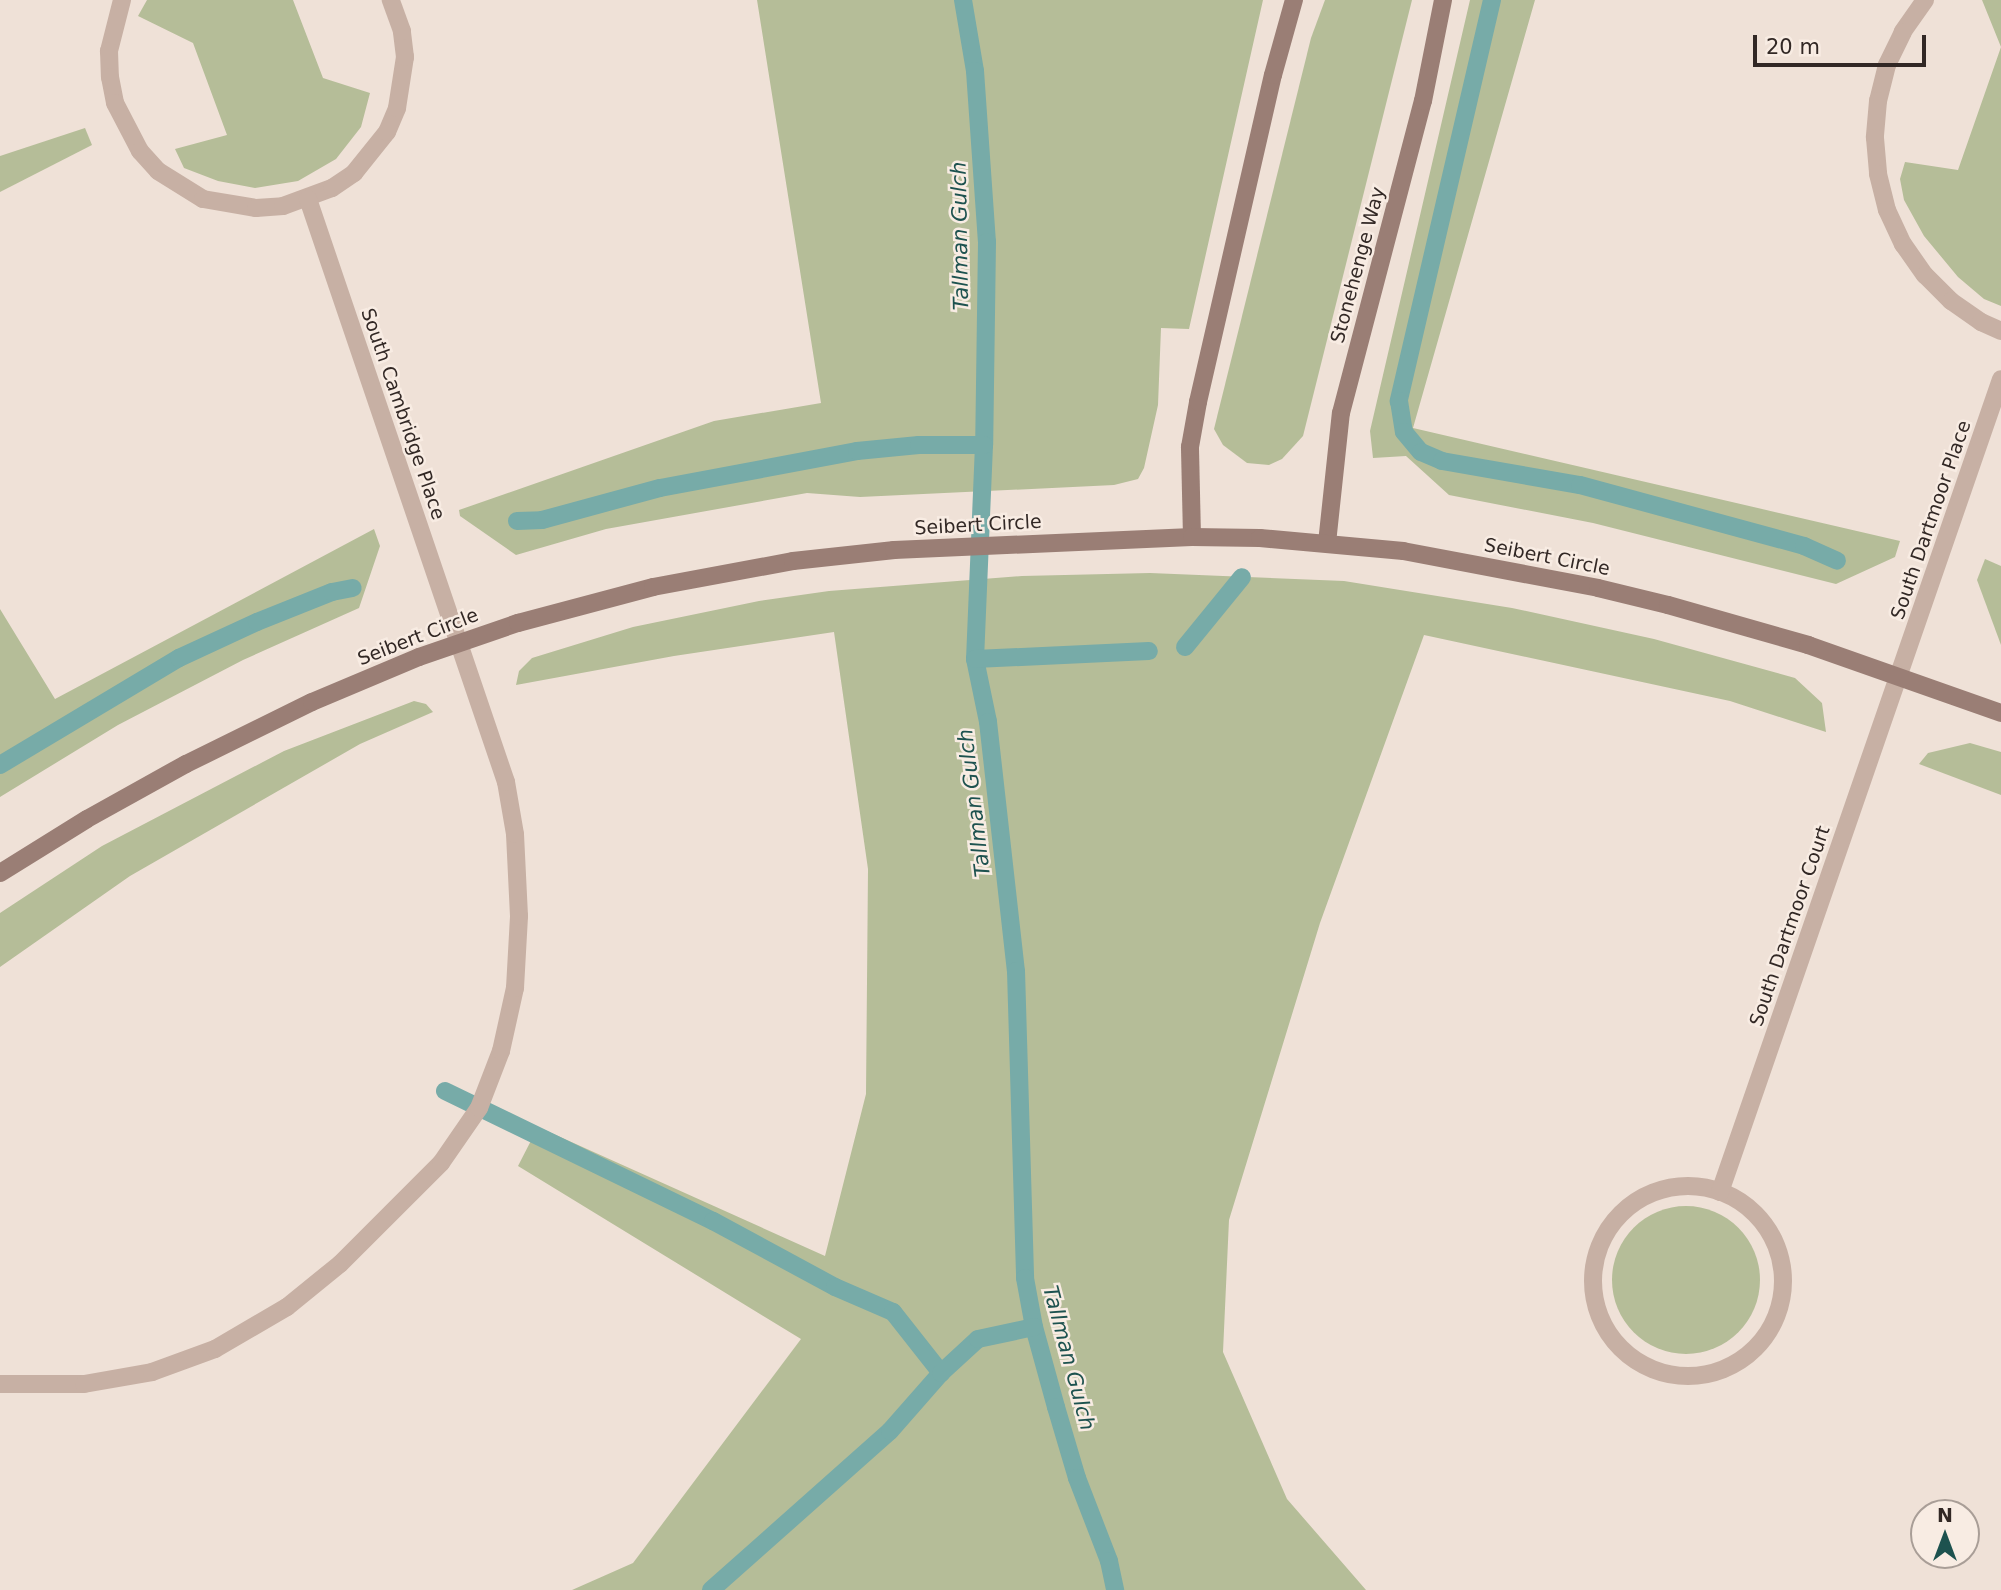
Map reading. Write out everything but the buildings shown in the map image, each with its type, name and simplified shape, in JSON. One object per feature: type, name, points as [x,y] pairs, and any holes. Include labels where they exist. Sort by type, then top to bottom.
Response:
[{"type":"street","points":[[122,0],[109,51],[110,77],[115,103],[125,128],[149,161],[179,186],[203,199],[229,205],[283,206],[309,199],[354,173],[387,132],[397,108],[405,57],[402,31],[391,0]]},
{"type":"street","points":[[1192,537],[1190,447],[1198,402],[1273,75],[1294,0]]},
{"type":"street","name":"Stonehenge Way","points":[[1327,543],[1341,413],[1423,101],[1443,0]]},
{"type":"street","points":[[1925,0],[1903,32],[1887,65],[1878,101],[1875,138],[1878,174],[1887,210],[1903,244],[1925,275],[1951,301],[1981,322],[2001,331]]},
{"type":"street","name":"South Cambridge Place","points":[[0,1384],[37,1385],[117,1380],[182,1362],[251,1331],[287,1307],[348,1257],[406,1200],[466,1129],[479,1108],[501,1051],[517,961],[519,878],[506,782],[309,199]]},
{"type":"street","name":"South Dartmoor Place","points":[[1899,675],[2001,379]]},
{"type":"street","name":"Seibert Circle","points":[[0,873],[87,818],[235,738],[379,673],[458,643],[518,623],[653,587],[793,561],[894,550],[1192,537],[1327,543],[1403,551],[1598,588],[1739,625],[1899,675],[2001,713]]},
{"type":"street","name":"South Dartmoor Court","points":[[1720,1192],[1899,675]]},
{"type":"street","points":[[1689,1187],[1720,1192],[1748,1208],[1770,1233],[1781,1264],[1782,1297],[1777,1312],[1762,1341],[1737,1362],[1722,1369],[1691,1376],[1674,1375],[1643,1365],[1618,1346],[1601,1320],[1595,1304],[1593,1274],[1601,1243],[1608,1229],[1630,1206],[1658,1191],[1689,1187]]},
{"type":"green space","points":[[147,0],[293,0],[323,78],[370,93],[361,127],[336,159],[298,181],[255,188],[218,181],[184,168],[175,149],[227,135],[193,43],[138,16]]},
{"type":"green space","points":[[757,0],[1263,0],[1189,329],[1161,328],[1158,405],[1144,468],[1138,479],[1114,485],[860,497],[807,493],[606,529],[516,555],[460,516],[459,510],[714,421],[821,403]]},
{"type":"green space","points":[[1325,0],[1412,0],[1303,436],[1282,459],[1269,465],[1247,463],[1223,445],[1214,429],[1311,38]]},
{"type":"green space","points":[[1470,0],[1535,0],[1413,428],[1900,541],[1895,557],[1836,584],[1593,523],[1449,495],[1406,456],[1373,458],[1370,431]]},
{"type":"green space","points":[[1982,0],[2001,0],[2001,47]]},
{"type":"green space","points":[[2001,47],[2001,306],[1984,299],[1958,277],[1924,236],[1904,200],[1900,179],[1905,162],[1958,170]]},
{"type":"green space","points":[[85,128],[92,145],[0,192],[0,156]]},
{"type":"green space","points":[[374,529],[380,546],[359,608],[243,660],[118,725],[0,797],[0,609],[55,699]]},
{"type":"green space","points":[[1985,559],[2001,566],[2001,645],[1977,580]]},
{"type":"green space","points":[[1150,573],[1344,581],[1512,608],[1654,639],[1795,678],[1822,703],[1826,732],[1730,701],[1424,635],[1320,923],[1229,1220],[1223,1352],[1287,1499],[1366,1590],[572,1590],[633,1563],[801,1339],[518,1166],[538,1127],[825,1256],[866,1094],[868,869],[834,632],[674,656],[516,685],[519,671],[532,658],[633,627],[759,601],[829,591],[1022,576]]},
{"type":"green space","points":[[414,701],[426,704],[433,712],[360,744],[130,876],[0,967],[0,913],[102,846],[284,751]]},
{"type":"green space","points":[[1970,743],[2001,752],[2001,795],[1919,764],[1928,753]]},
{"type":"green space","points":[[1686,1206],[1714,1212],[1738,1228],[1754,1252],[1760,1280],[1754,1308],[1738,1332],[1714,1348],[1686,1354],[1658,1348],[1634,1332],[1618,1308],[1612,1280],[1618,1252],[1634,1228],[1658,1212]]},
{"type":"waterway","name":"Tallman Gulch","points":[[963,0],[975,71],[987,242],[984,445],[975,659],[988,722],[1016,971],[1025,1278],[1034,1327],[1056,1407],[1077,1478],[1109,1561],[1115,1590]]},
{"type":"waterway","points":[[1492,0],[1399,401],[1404,432],[1421,452],[1442,461],[1580,485],[1804,546],[1837,561]]},
{"type":"waterway","points":[[517,521],[542,520],[660,488],[857,451],[919,445],[984,445]]},
{"type":"waterway","points":[[1185,647],[1242,577]]},
{"type":"waterway","points":[[0,765],[179,658],[257,622],[332,592],[353,588]]},
{"type":"waterway","points":[[975,659],[1149,651]]},
{"type":"waterway","points":[[445,1091],[713,1221],[835,1287],[893,1312],[941,1373]]},
{"type":"waterway","points":[[711,1590],[890,1431],[941,1373],[978,1339],[1034,1327]]}]
